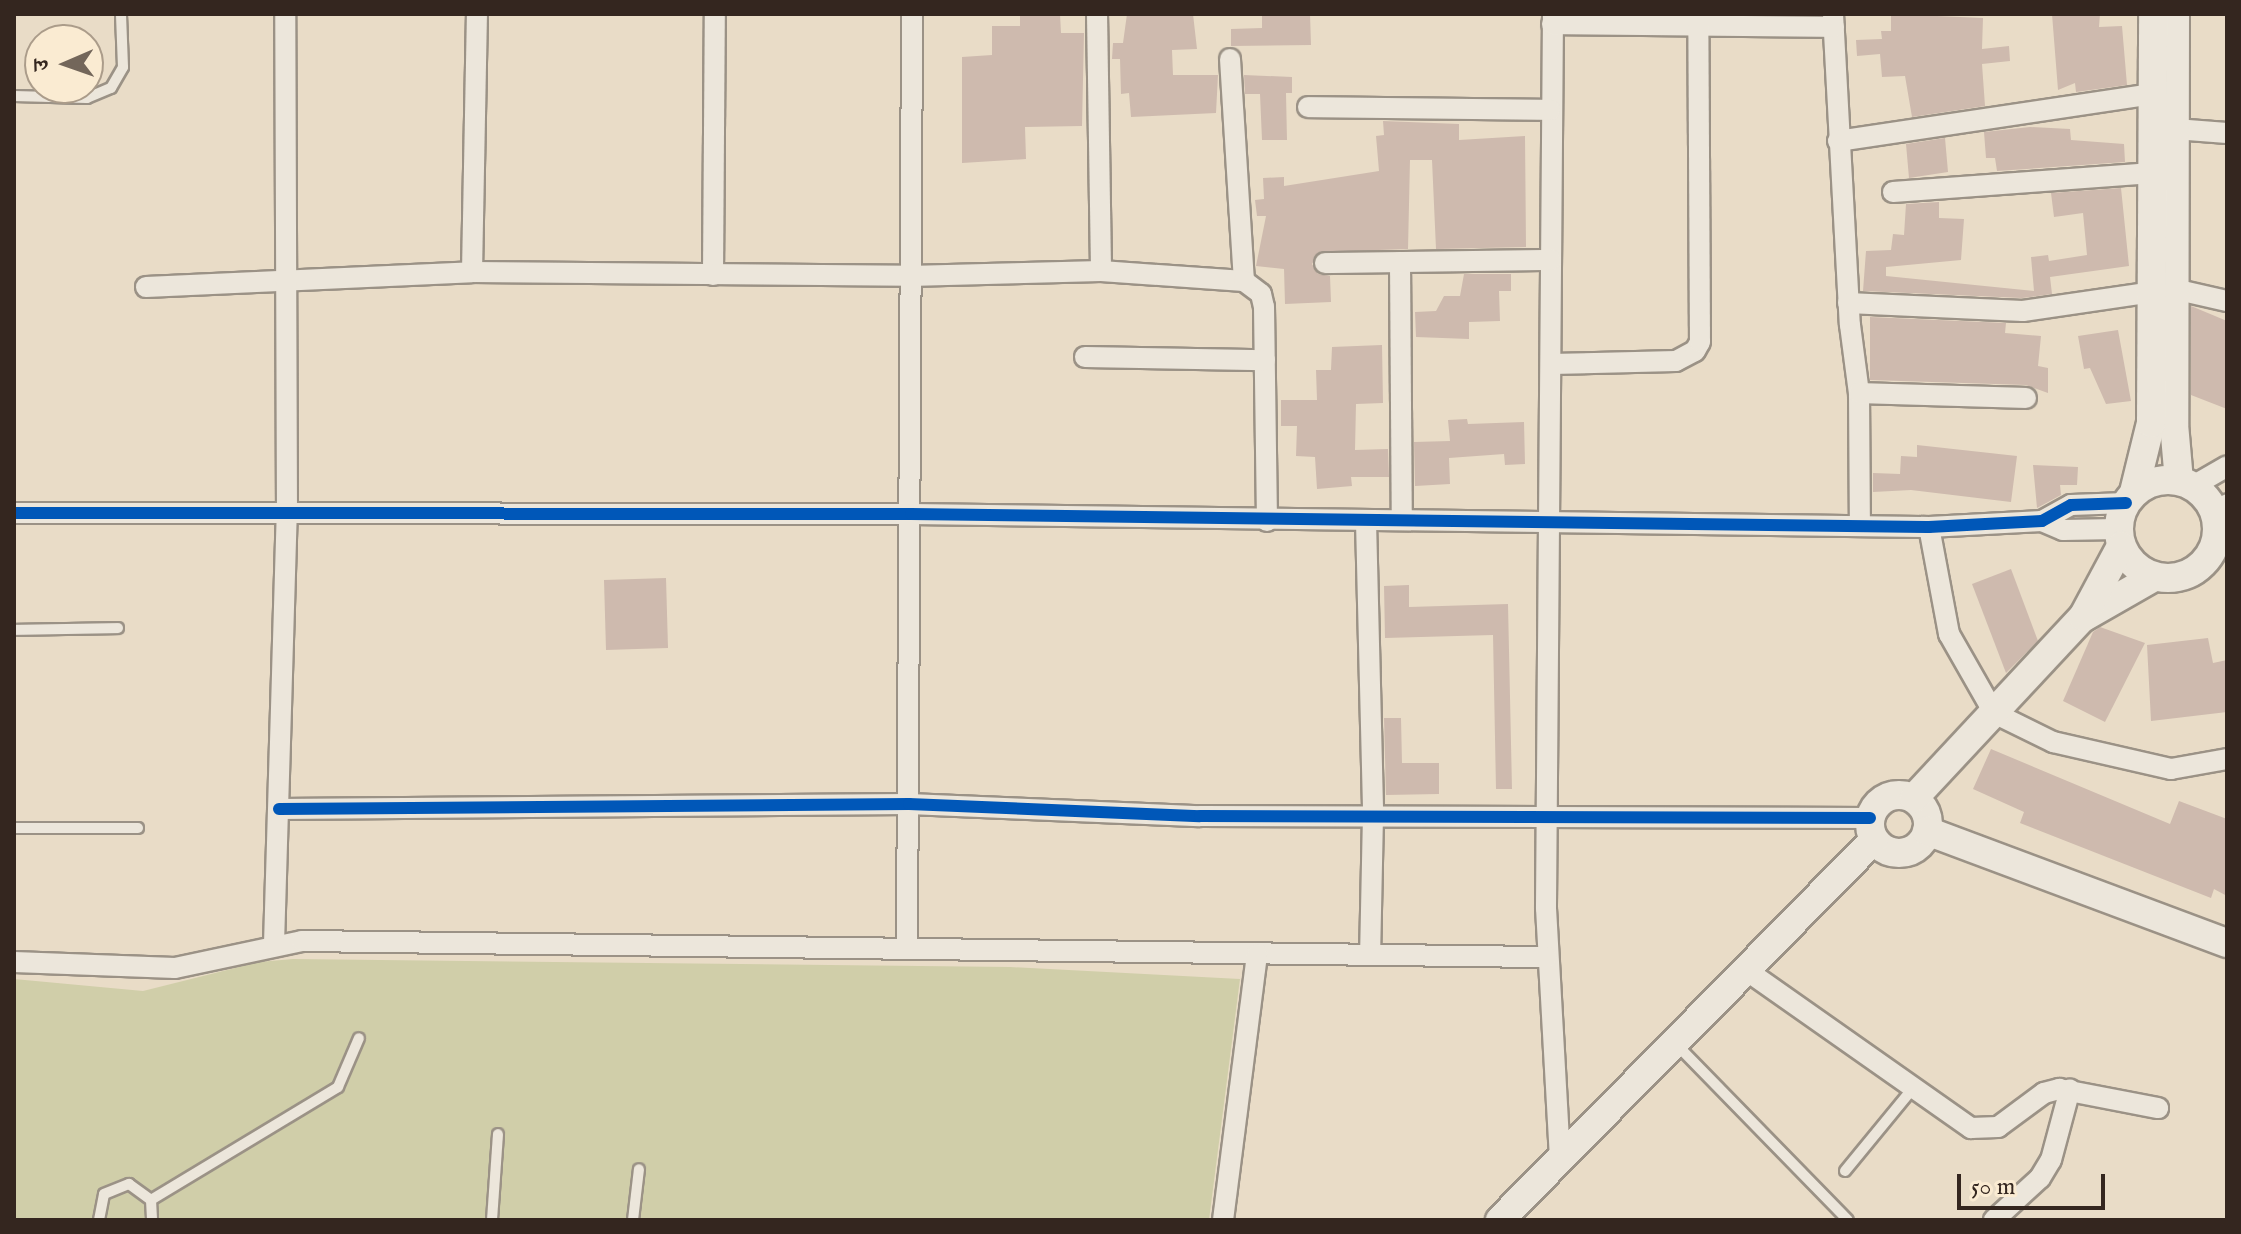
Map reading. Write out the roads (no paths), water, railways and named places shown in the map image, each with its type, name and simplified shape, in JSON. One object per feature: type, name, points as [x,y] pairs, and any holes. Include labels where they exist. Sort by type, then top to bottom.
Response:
[{"type":"street","points":[[274,944],[287,513],[285,14]]},
{"type":"street","points":[[472,272],[477,14]]},
{"type":"street","points":[[713,275],[715,14]]},
{"type":"street","points":[[907,945],[912,14]]},
{"type":"street","points":[[1097,14],[1101,271]]},
{"type":"street","points":[[2153,14],[2152,173],[2186,483]]},
{"type":"street","points":[[2083,617],[2125,518],[2151,423],[2175,129],[2175,14]]},
{"type":"street","points":[[1551,364],[1676,361],[1695,351],[1700,342],[1698,18]]},
{"type":"street","points":[[1560,1159],[1547,957],[1552,19],[1834,21],[1848,303],[1859,393],[1860,525]]},
{"type":"street","points":[[1230,59],[1244,281]]},
{"type":"street","points":[[1838,141],[2153,94]]},
{"type":"street","points":[[1308,107],[1550,110]]},
{"type":"street","points":[[2175,129],[2227,133]]},
{"type":"street","points":[[1893,192],[2152,173]]},
{"type":"street","points":[[1325,263],[1551,260]]},
{"type":"street","points":[[1400,262],[1402,520]]},
{"type":"street","points":[[146,287],[472,272],[909,276],[1101,271],[1244,281],[1261,294],[1267,521]]},
{"type":"street","points":[[1848,303],[2023,311],[2163,291],[2227,301]]},
{"type":"street","points":[[1085,357],[1265,360]]},
{"type":"street","points":[[1859,393],[2026,398]]},
{"type":"street","points":[[2186,483],[2227,466]]},
{"type":"street","points":[[14,513],[911,514],[1267,521],[1929,527],[2042,521],[2063,530],[2125,518],[2165,479],[2186,483],[2222,512],[2215,545],[2201,566],[2179,578],[2154,577],[2134,566],[2125,518]]},
{"type":"street","points":[[1366,521],[1373,815],[1370,953]]},
{"type":"street","points":[[1929,527],[1949,634],[1994,713],[2053,742],[2171,769],[2227,759]]},
{"type":"street","points":[[1914,798],[2083,617],[2154,577]]},
{"type":"street","points":[[279,809],[909,804],[1200,816],[1549,816],[1872,829],[1893,853],[1904,853],[1915,849],[1927,831],[1923,808],[1914,798],[1894,794],[1883,799],[1872,829],[1746,970],[1560,1159],[1510,1217]]},
{"type":"street","points":[[1927,831],[2227,943]]},
{"type":"street","points":[[14,962],[175,968],[274,944],[907,945],[1257,954],[1547,957]]},
{"type":"street","points":[[1223,1220],[1257,954]]},
{"type":"street","points":[[1746,970],[1914,1087],[1955,1120],[1987,1130],[2044,1093],[2070,1089],[2158,1108]]},
{"type":"street","points":[[1994,1220],[2029,1192],[2051,1160],[2070,1089]]},
{"type":"lane","points":[[14,96],[87,98],[111,88],[123,67],[121,14]]},
{"type":"lane","points":[[14,630],[118,628]]},
{"type":"lane","points":[[14,828],[138,828]]},
{"type":"lane","points":[[151,1200],[338,1087],[359,1038]]},
{"type":"lane","points":[[1676,1043],[1848,1220]]},
{"type":"lane","points":[[1845,1171],[1914,1087]]},
{"type":"lane","points":[[492,1220],[498,1134]]},
{"type":"lane","points":[[633,1220],[639,1169]]},
{"type":"lane","points":[[99,1220],[99,1201],[111,1188],[138,1187],[151,1200],[152,1220]]}]
